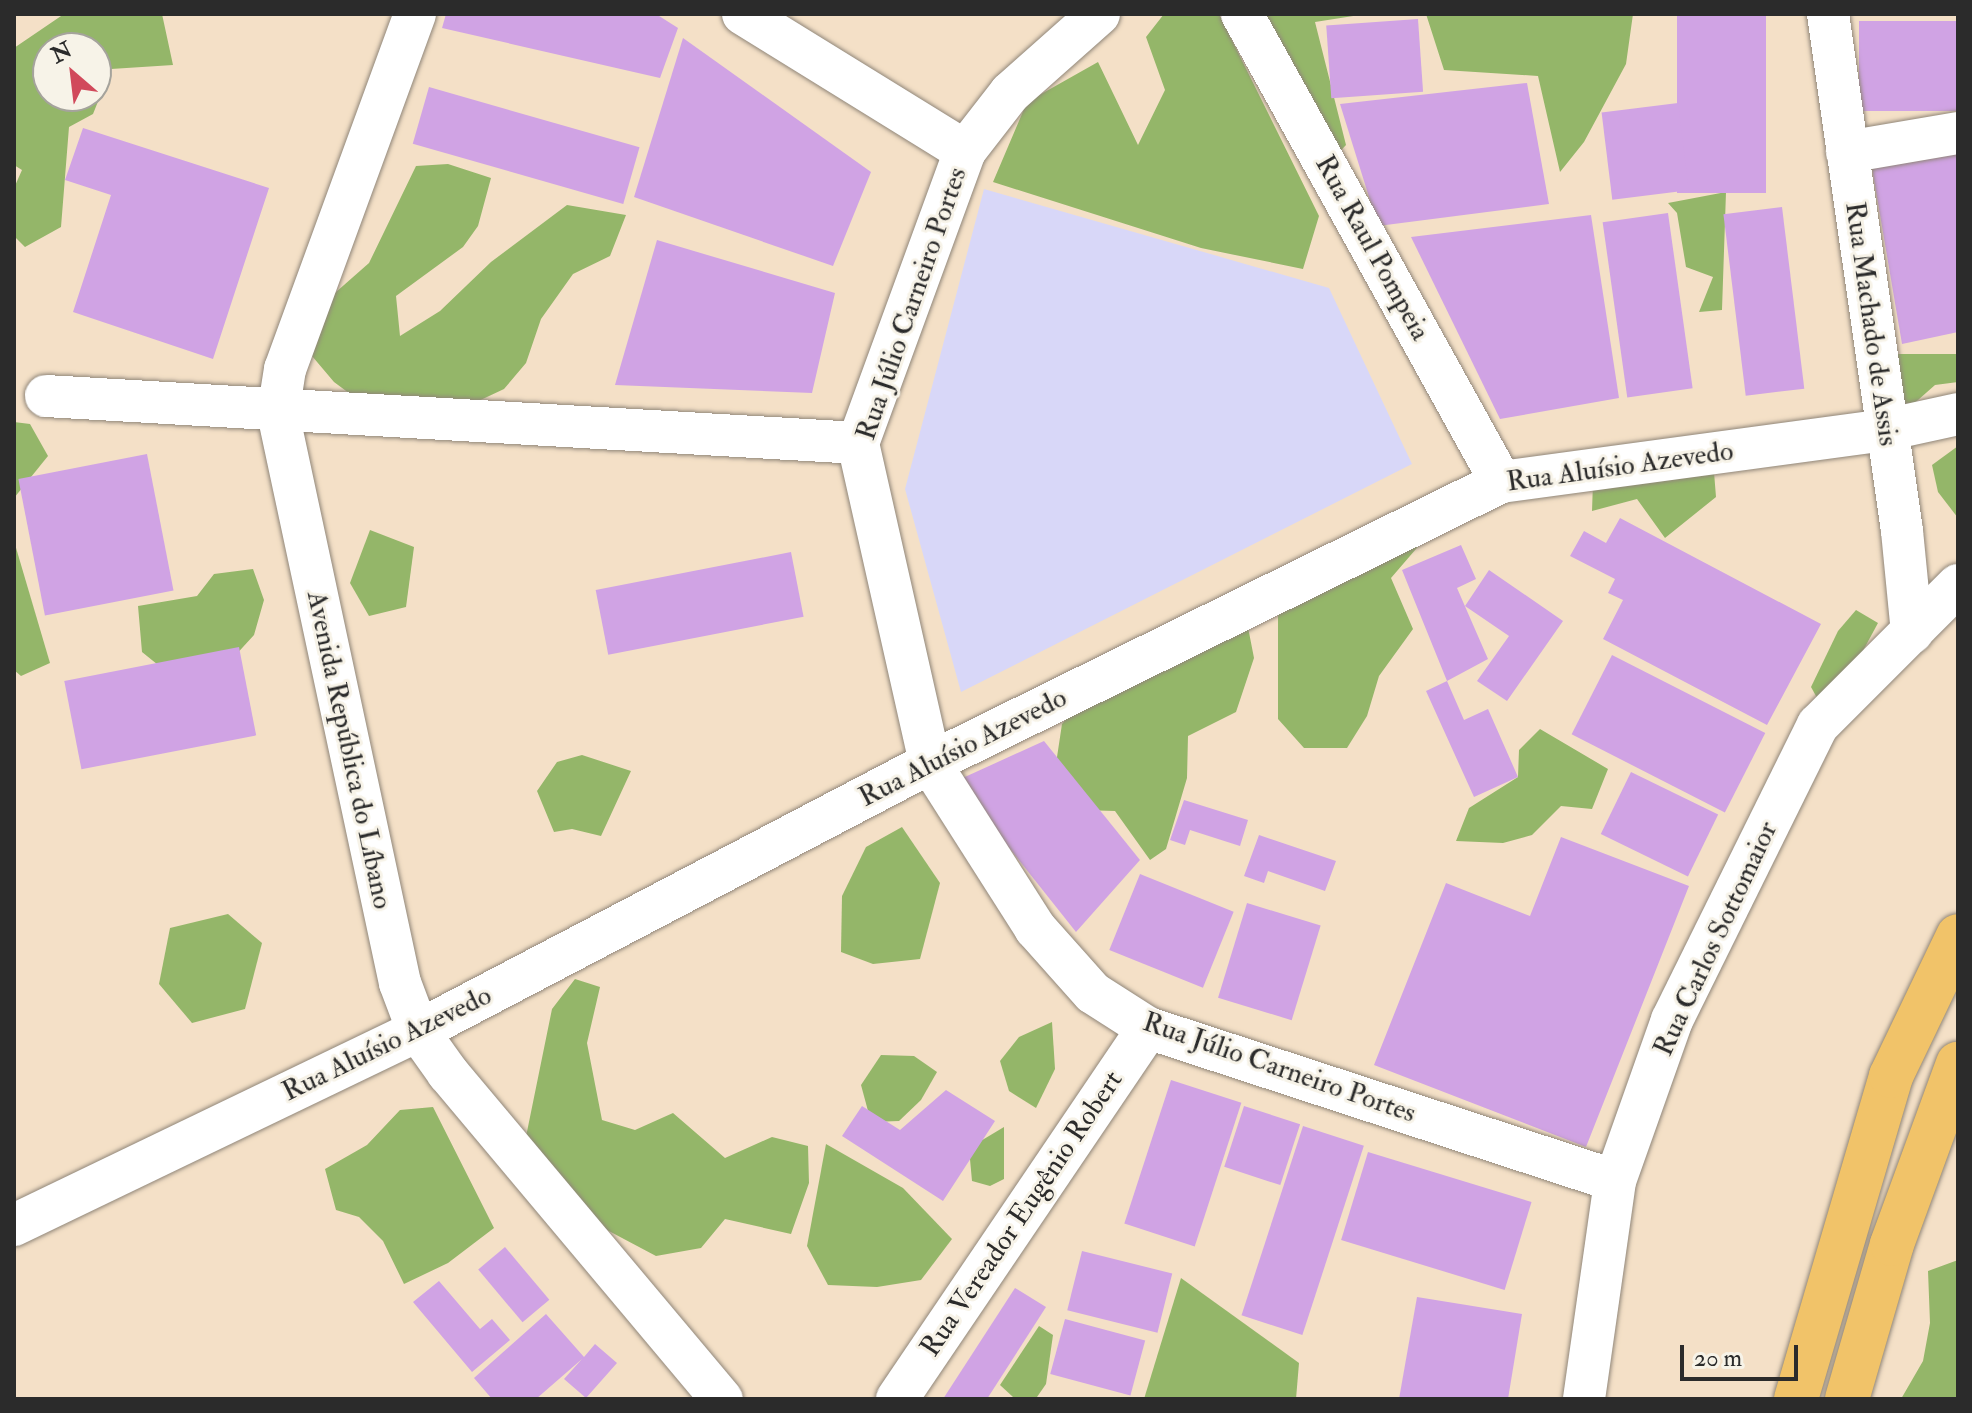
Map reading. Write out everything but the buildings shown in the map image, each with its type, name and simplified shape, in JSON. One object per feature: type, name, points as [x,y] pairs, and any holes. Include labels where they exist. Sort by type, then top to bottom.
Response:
[{"type":"highway","points":[[1796,1399],[1891,1076],[1958,936]]},
{"type":"highway","points":[[1847,1399],[1892,1244],[1958,1064]]},
{"type":"street","name":"Avenida República do Líbano","points":[[415,14],[285,369],[278,413],[400,983],[418,1031],[722,1399]]},
{"type":"street","points":[[743,14],[965,151]]},
{"type":"street","name":"Rua Júlio Carneiro Portes","points":[[1099,14],[1010,93],[965,151],[858,443],[930,763],[1035,928],[1093,993],[1148,1028],[1615,1181]]},
{"type":"street","name":"Rua Raul Pompeia","points":[[1242,14],[1501,482]]},
{"type":"street","name":"Rua Machado de Assis","points":[[1828,14],[1885,430],[1902,531],[1912,633]]},
{"type":"street","points":[[1847,152],[1958,133]]},
{"type":"street","points":[[46,396],[278,413],[858,443]]},
{"type":"street","name":"Rua Aluísio Azevedo","points":[[14,1225],[418,1031],[930,763],[1501,482],[1885,430],[1958,414]]},
{"type":"street","name":"Rua Carlos Sottomaior","points":[[1584,1399],[1615,1181],[1672,1020],[1818,725],[1958,585]]},
{"type":"street","name":"Rua Vereador Eugênio Robert","points":[[897,1399],[1148,1028]]},
{"type":"shaded area","points":[[984,189],[1329,288],[1412,464],[961,692],[905,489]]},
{"type":"green space","points":[[64,14],[162,14],[173,65],[112,69],[112,32],[38,32]]},
{"type":"green space","points":[[1164,14],[1219,14],[1319,216],[1303,269],[1201,248],[993,182],[1027,102],[1098,62],[1138,145],[1165,90],[1146,37]]},
{"type":"green space","points":[[1262,14],[1366,14],[1315,22],[1346,145],[1329,163]]},
{"type":"green space","points":[[1426,14],[1633,14],[1626,64],[1584,142],[1560,172],[1538,76],[1444,70]]},
{"type":"green space","points":[[32,36],[32,112],[94,112],[69,127],[61,227],[25,247],[14,236],[14,188],[22,170],[14,165],[14,48]]},
{"type":"green space","points":[[448,164],[491,178],[478,226],[463,247],[396,296],[400,336],[440,311],[491,262],[567,205],[626,215],[610,256],[573,274],[541,319],[526,363],[504,389],[438,420],[361,402],[334,382],[301,343],[319,307],[369,263],[416,166]]},
{"type":"green space","points":[[1726,192],[1722,310],[1699,312],[1713,277],[1686,267],[1677,213],[1668,203]]},
{"type":"green space","points":[[1882,354],[1958,354],[1958,382],[1935,385],[1892,423]]},
{"type":"green space","points":[[14,422],[30,424],[48,456],[14,498]]},
{"type":"green space","points":[[1958,446],[1958,518],[1938,492],[1932,465]]},
{"type":"green space","points":[[1714,472],[1716,497],[1665,538],[1637,499],[1592,511],[1593,482]]},
{"type":"green space","points":[[370,530],[414,547],[406,607],[369,616],[350,583]]},
{"type":"green space","points":[[14,541],[50,663],[21,676],[14,670]]},
{"type":"green space","points":[[1422,542],[1391,578],[1413,629],[1379,676],[1367,716],[1347,748],[1304,748],[1278,719],[1278,602]]},
{"type":"green space","points":[[253,569],[264,600],[254,635],[221,671],[173,677],[142,652],[138,606],[197,596],[214,574]]},
{"type":"green space","points":[[1856,610],[1878,623],[1851,673],[1821,705],[1811,687],[1838,631]]},
{"type":"green space","points":[[1246,617],[1254,658],[1236,712],[1188,736],[1187,778],[1166,849],[1150,860],[1115,811],[1081,810],[1054,777],[1062,724],[1085,697]]},
{"type":"green space","points":[[1540,729],[1608,769],[1592,809],[1561,806],[1532,835],[1503,843],[1456,841],[1469,808],[1518,777],[1519,750]]},
{"type":"green space","points":[[582,755],[631,771],[601,836],[572,829],[554,832],[537,791],[557,762]]},
{"type":"green space","points":[[902,827],[940,883],[920,959],[873,964],[841,952],[842,896],[866,847]]},
{"type":"green space","points":[[228,914],[262,943],[245,1009],[192,1023],[159,984],[170,928]]},
{"type":"green space","points":[[575,979],[600,987],[587,1043],[602,1120],[635,1130],[673,1113],[725,1158],[772,1137],[808,1146],[809,1183],[791,1234],[725,1219],[701,1248],[656,1256],[556,1203],[519,1171],[552,1009]]},
{"type":"green space","points":[[1052,1022],[1055,1069],[1036,1108],[1009,1091],[1000,1061],[1019,1037]]},
{"type":"green space","points":[[881,1055],[914,1056],[937,1072],[921,1100],[899,1121],[871,1122],[861,1085]]},
{"type":"green space","points":[[433,1107],[494,1228],[448,1263],[404,1284],[383,1241],[359,1217],[336,1210],[325,1169],[367,1145],[400,1110]]},
{"type":"green space","points":[[1004,1127],[1004,1179],[990,1186],[972,1181],[969,1148]]},
{"type":"green space","points":[[826,1144],[903,1188],[952,1239],[921,1280],[877,1287],[828,1285],[807,1246]]},
{"type":"green space","points":[[1958,1260],[1958,1399],[1901,1399],[1923,1361],[1930,1323],[1928,1271]]},
{"type":"green space","points":[[1181,1278],[1299,1363],[1296,1399],[1144,1399]]},
{"type":"green space","points":[[1039,1326],[1053,1335],[1046,1384],[1037,1397],[1013,1397],[1000,1385]]}]
